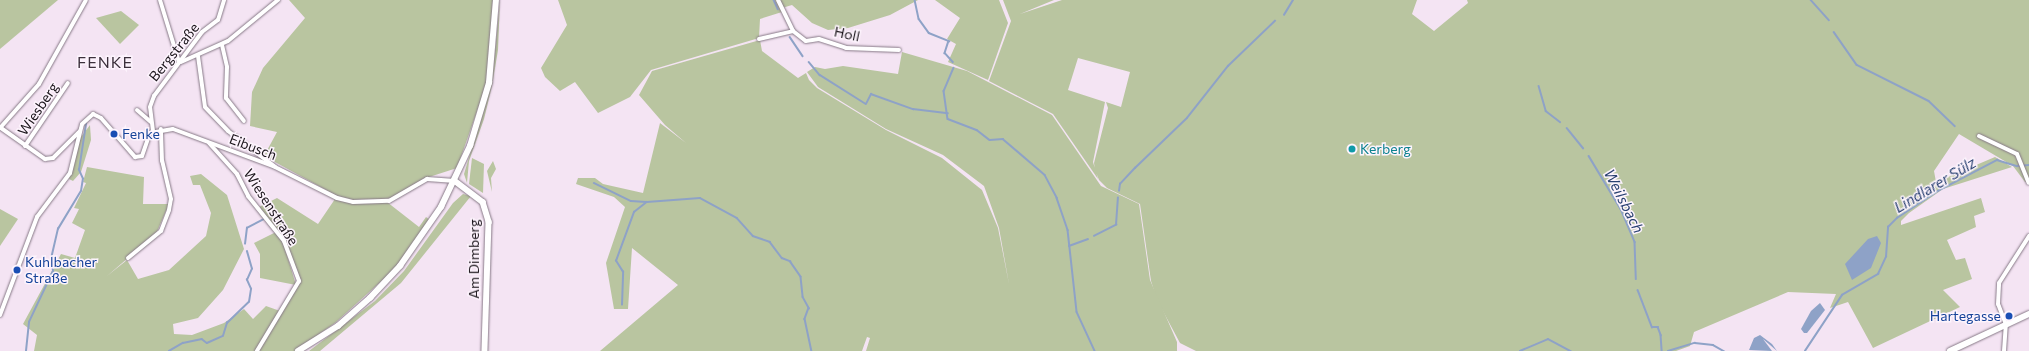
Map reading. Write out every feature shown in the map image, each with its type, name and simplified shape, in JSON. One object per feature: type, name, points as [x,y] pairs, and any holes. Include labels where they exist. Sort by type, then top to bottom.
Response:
[{"type":"main road","points":[[298,351],[338,326],[400,266],[455,181],[489,83],[496,0]]},
{"type":"main road","name":"Am Dimberg","points":[[455,181],[483,202],[489,222],[485,351]]},
{"type":"main road","points":[[1950,351],[2006,322],[2029,314]]},
{"type":"street","points":[[80,131],[53,158],[45,158],[0,128],[39,84],[86,0]]},
{"type":"street","points":[[160,0],[179,62],[198,56],[222,45],[278,0]]},
{"type":"street","name":"Bergstraße","points":[[153,131],[150,122],[151,101],[202,32],[218,20],[224,0]]},
{"type":"street","points":[[759,40],[793,31],[778,0]]},
{"type":"street","name":"Holl","points":[[793,31],[806,41],[819,39],[851,48],[900,50]]},
{"type":"street","points":[[222,45],[227,66],[226,98],[244,121]]},
{"type":"street","points":[[198,56],[205,107],[228,131],[275,168]]},
{"type":"street","name":"Wiesberg","points":[[25,146],[68,83]]},
{"type":"street","name":"Bergstraße","points":[[137,110],[150,122]]},
{"type":"street","points":[[0,315],[37,217],[70,173],[80,131],[87,117],[98,116],[131,155],[139,158],[145,151],[146,136],[153,131]]},
{"type":"street","points":[[128,258],[161,231],[169,210],[171,199],[162,161],[161,129]]},
{"type":"street","name":"Eibusch","points":[[153,131],[173,129],[275,168],[336,198],[353,202],[389,201],[427,179],[455,181]]},
{"type":"street","points":[[1979,136],[2017,154],[2022,163],[2023,172],[2029,183]]},
{"type":"street","name":"Wiesenstraße","points":[[210,143],[237,174],[248,196],[284,241],[299,281],[257,351]]},
{"type":"street","points":[[2004,351],[2006,322],[1998,304],[1999,283],[2029,236]]},
{"type":"green space","points":[[0,0],[58,0],[0,49]]},
{"type":"green space","points":[[289,0],[493,0],[487,83],[457,168],[426,178],[389,199],[353,200],[337,196],[264,156],[277,132],[250,126],[252,92],[263,68],[305,18]]},
{"type":"green space","points":[[500,0],[498,50],[492,86],[484,119],[469,161],[467,183],[464,174],[492,81]]},
{"type":"green space","points":[[558,0],[777,0],[782,12],[760,19],[759,38],[651,70],[630,97],[598,113],[575,82],[560,91],[545,77],[541,68],[567,25]]},
{"type":"green space","points":[[780,0],[918,0],[890,15],[848,28],[828,30],[812,23],[792,5],[782,8]]},
{"type":"green space","points":[[935,0],[999,0],[1008,23],[988,80],[948,62],[956,44],[947,39],[960,18]]},
{"type":"green space","points":[[1003,0],[1054,0],[1020,14],[1062,0],[1417,0],[1412,14],[1434,31],[1468,3],[1467,0],[2029,0],[2029,180],[2025,182],[2013,166],[1959,134],[1934,171],[1936,182],[1995,157],[2012,167],[1943,189],[1909,213],[1901,221],[1901,225],[1981,198],[1985,212],[1974,216],[1976,227],[1947,240],[1956,260],[1965,258],[1972,279],[1943,290],[1960,307],[1873,348],[1848,302],[1830,308],[1836,294],[1788,292],[1694,332],[1690,346],[1676,351],[1196,351],[1180,343],[1157,300],[1151,281],[1140,204],[1107,188],[1099,180],[1096,173],[1098,179],[1053,114],[989,81],[1011,21]],"holes":[[[1078,58],[1130,72],[1121,107],[1106,102],[1108,108],[1094,163],[1095,168],[1093,162],[1105,102],[1068,90]]]},
{"type":"green space","points":[[121,11],[139,25],[120,44],[96,18]]},
{"type":"green space","points":[[760,40],[762,51],[798,78],[806,73],[809,80],[817,88],[886,130],[942,158],[982,190],[998,228],[1009,284],[999,228],[984,186],[943,155],[886,129],[818,87],[807,72],[815,67],[825,69],[843,66],[898,74],[902,52],[967,71],[1052,115],[1101,186],[1139,204],[1150,280],[1177,342],[1177,351],[866,351],[870,338],[867,337],[862,351],[600,351],[678,285],[632,248],[628,309],[614,309],[606,263],[625,207],[614,197],[576,184],[578,178],[595,178],[603,184],[643,193],[660,123],[686,143],[665,125],[639,95],[652,71]]},
{"type":"green space","points":[[90,125],[91,140],[81,172],[73,181],[69,179],[78,141]]},
{"type":"green space","points":[[472,158],[484,164],[483,193],[469,184]]},
{"type":"green space","points":[[493,161],[496,169],[491,178],[492,192],[487,171]]},
{"type":"green space","points":[[87,167],[144,177],[143,204],[169,204],[156,234],[107,276],[127,260],[138,279],[169,270],[206,236],[211,213],[200,185],[193,185],[190,176],[201,174],[227,195],[244,249],[223,290],[198,318],[173,324],[174,334],[192,335],[224,323],[244,309],[253,319],[266,306],[280,311],[256,351],[34,351],[37,335],[23,324],[61,254],[75,258],[85,230],[72,223],[79,209],[74,208],[86,183],[83,182]]},
{"type":"green space","points":[[463,194],[471,196],[401,283],[320,351],[309,351],[375,301],[404,271],[453,203]]},
{"type":"green space","points":[[277,198],[318,224],[335,199],[387,202],[419,227],[426,217],[430,220],[398,266],[335,323],[295,351],[258,351],[299,282],[285,241],[259,207]]},
{"type":"green space","points":[[0,209],[18,219],[0,246]]},
{"type":"green space","points":[[276,232],[283,242],[296,285],[260,278],[260,254],[254,243]]},
{"type":"water","points":[[1877,236],[1881,243],[1871,268],[1852,280],[1845,264],[1868,239]]},
{"type":"water","points":[[1820,303],[1825,310],[1807,333],[1804,333],[1801,329],[1811,311]]},
{"type":"water","points":[[1760,335],[1772,344],[1777,351],[1763,339],[1772,351],[1749,350],[1754,338]]},
{"type":"waterway","points":[[774,0],[778,9]]},
{"type":"waterway","points":[[915,0],[919,19],[929,33],[949,41],[945,53],[953,62]]},
{"type":"waterway","points":[[1284,15],[1293,0]]},
{"type":"waterway","points":[[1811,0],[1829,20]]},
{"type":"waterway","points":[[1119,191],[1120,184],[1187,118],[1228,66],[1275,21]]},
{"type":"waterway","points":[[1834,32],[1857,65],[1929,101],[1955,126]]},
{"type":"waterway","points":[[790,37],[803,56]]},
{"type":"waterway","points":[[809,62],[820,75],[866,104],[871,94],[913,109],[948,113]]},
{"type":"waterway","points":[[954,68],[944,91],[948,119],[977,130],[990,140],[1003,139],[1045,175],[1057,198],[1068,230],[1077,312],[1095,351]]},
{"type":"waterway","name":"Weilsbach","points":[[1539,86],[1546,111],[1560,122]]},
{"type":"waterway","points":[[26,351],[29,322],[53,271],[51,259],[58,229],[81,191],[83,179],[79,170],[86,124]]},
{"type":"waterway","name":"Weilsbach","points":[[1567,128],[1583,148]]},
{"type":"waterway","name":"Weilsbach","points":[[1589,156],[1621,209],[1635,242],[1636,279]]},
{"type":"waterway","name":"Lindlarer Sülz","points":[[1805,351],[1842,295],[1878,274],[1886,257],[1888,227],[1897,218],[1938,191],[1997,160],[2017,166],[2029,165]]},
{"type":"waterway","points":[[594,183],[631,201],[646,202]]},
{"type":"waterway","points":[[622,305],[623,272],[616,261],[634,212],[647,202],[700,198],[737,218],[753,236],[770,242],[782,258],[790,261],[801,277],[803,297],[809,308],[805,319],[812,351]]},
{"type":"waterway","points":[[1094,236],[1116,225],[1118,198]]},
{"type":"waterway","points":[[245,244],[247,228],[264,219]]},
{"type":"waterway","points":[[1069,246],[1088,239]]},
{"type":"waterway","points":[[169,351],[183,343],[202,339],[207,343],[223,336],[227,323],[249,302],[251,289],[247,280],[252,269],[247,252]]},
{"type":"waterway","name":"Weilsbach","points":[[1638,290],[1652,327],[1658,327],[1661,335],[1662,351]]},
{"type":"waterway","name":"Lindlarer Sülz","points":[[1520,351],[1548,339],[1571,351]]},
{"type":"waterway","name":"Lindlarer Sülz","points":[[1668,351],[1695,343],[1713,345],[1724,351]]},
{"type":"place","name":"Fenke","points":[[114,134]]},
{"type":"place","name":"Kerberg","points":[[1352,149]]},
{"type":"place","name":"Kuhlbacher Straße","points":[[17,270]]},
{"type":"place","name":"Hartegasse","points":[[2009,316]]},
{"type":"district","name":"FENKE","points":[[105,62]]}]
